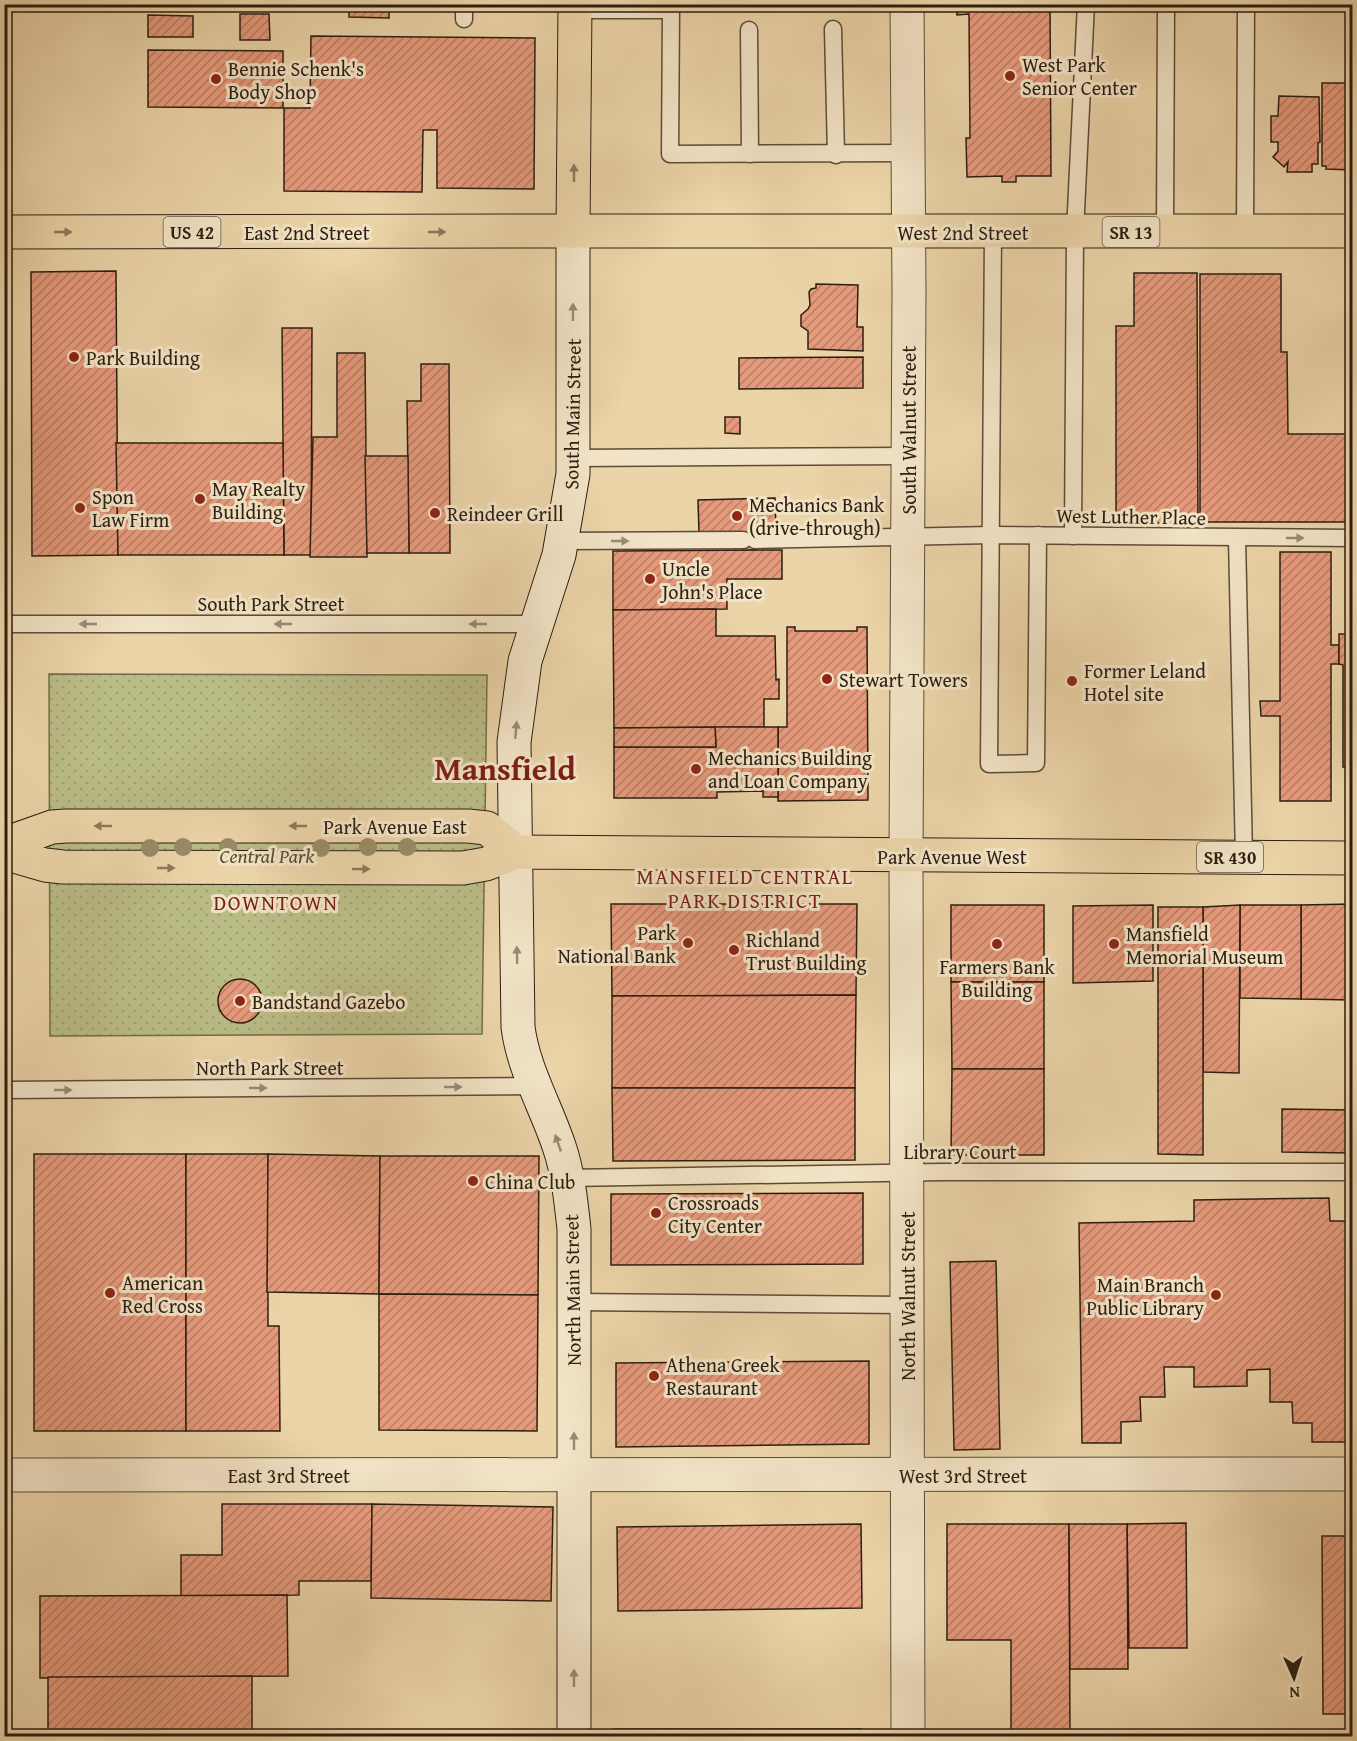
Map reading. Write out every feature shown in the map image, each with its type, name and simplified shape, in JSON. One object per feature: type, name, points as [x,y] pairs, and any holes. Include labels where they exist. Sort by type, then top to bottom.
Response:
[{"type":"main road","name":"South Main Street","points":[[573,231],[575,7]]},
{"type":"main road","name":"West 2nd Street","points":[[573,231],[1353,231]]},
{"type":"main road","name":"East 2nd Street","points":[[4,232],[573,231]]},
{"type":"main road","name":"Park Avenue East","points":[[4,844],[52,827],[66,826],[468,826],[487,828],[516,852]]},
{"type":"main road","name":"Park Avenue West","points":[[516,852],[1353,858]]},
{"type":"main road","name":"SR 430","points":[[4,853],[54,867],[347,869],[463,868],[486,864],[516,852]]},
{"type":"street","name":"South Walnut Street","points":[[906,856],[909,232],[907,4]]},
{"type":"street","name":"South Main Street","points":[[516,852],[515,733],[525,661],[562,541],[570,499],[574,458],[573,231]]},
{"type":"street","name":"North Main Street","points":[[516,852],[520,1045],[560,1150],[567,1178],[574,1229],[574,1737]]},
{"type":"street","name":"North Walnut Street","points":[[906,856],[908,1737]]},
{"type":"street","name":"West 3rd Street","points":[[574,1476],[1353,1474]]},
{"type":"street","name":"East 3rd Street","points":[[4,1475],[574,1476]]},
{"type":"lane","points":[[1073,536],[1076,232],[1086,4]]},
{"type":"lane","points":[[1165,232],[1166,4]]},
{"type":"lane","points":[[1245,231],[1246,4]]},
{"type":"lane","points":[[575,7],[671,10],[670,154],[908,153]]},
{"type":"lane","points":[[833,29],[837,155]]},
{"type":"lane","points":[[749,30],[750,154]]},
{"type":"lane","points":[[993,232],[988,764],[1036,763],[1038,535]]},
{"type":"lane","points":[[574,458],[908,456]]},
{"type":"lane","name":"West Luther Place","points":[[562,541],[991,535],[1353,538]]},
{"type":"lane","points":[[1237,538],[1244,857]]},
{"type":"lane","name":"South Park Street","points":[[4,624],[537,624]]},
{"type":"lane","name":"North Park Street","points":[[4,1090],[537,1086]]},
{"type":"lane","name":"Library Court","points":[[567,1178],[907,1172],[1353,1172]]},
{"type":"lane","points":[[574,1302],[907,1305]]},
{"type":"green space","name":"Central Park","points":[[49,674],[487,675],[482,1034],[50,1036]]},
{"type":"building","points":[[349,4],[389,4],[389,18],[349,17]]},
{"type":"building","name":"West Park Senior Center","points":[[957,4],[1050,4],[1051,176],[1016,176],[1016,182],[1002,182],[1002,176],[967,177],[966,138],[970,138],[969,14],[957,15]]},
{"type":"building","points":[[240,14],[269,14],[270,40],[240,40]]},
{"type":"building","points":[[148,15],[193,16],[193,37],[148,37]]},
{"type":"building","points":[[311,36],[535,38],[534,189],[437,188],[437,130],[423,130],[422,192],[284,191],[284,108],[310,108]]},
{"type":"building","name":"Bennie Schenk's Body Shop","points":[[148,50],[283,51],[283,108],[148,107]]},
{"type":"building","points":[[1322,83],[1352,83],[1352,170],[1326,169],[1326,166],[1322,166]]},
{"type":"building","points":[[1279,96],[1319,97],[1318,164],[1312,164],[1312,172],[1287,172],[1288,162],[1284,167],[1273,157],[1278,151],[1278,142],[1271,142],[1271,116],[1278,116]]},
{"type":"building","name":"Park Building","points":[[116,271],[118,555],[32,556],[31,272]]},
{"type":"building","points":[[1134,273],[1197,273],[1198,523],[1116,523],[1116,326],[1134,326]]},
{"type":"building","points":[[1200,274],[1281,274],[1281,352],[1287,352],[1288,434],[1352,434],[1352,522],[1200,522]]},
{"type":"building","points":[[816,284],[858,285],[857,327],[863,327],[863,351],[808,349],[808,331],[801,326],[801,315],[810,305],[809,292],[816,288]]},
{"type":"building","points":[[282,328],[312,328],[311,555],[284,555]]},
{"type":"building","points":[[337,353],[365,353],[367,557],[310,557],[313,437],[337,437]]},
{"type":"building","points":[[863,357],[863,388],[739,389],[739,358]]},
{"type":"building","points":[[421,364],[449,364],[450,553],[409,553],[407,401],[421,401]]},
{"type":"building","points":[[725,417],[740,417],[740,434],[725,433]]},
{"type":"building","name":"May Realty Building","points":[[116,443],[283,443],[284,555],[118,555]]},
{"type":"building","points":[[365,456],[408,456],[409,553],[367,553]]},
{"type":"building","name":"Mechanics Bank (drive-through)","points":[[775,498],[776,531],[755,531],[756,550],[743,551],[742,532],[699,533],[698,500]]},
{"type":"building","points":[[782,550],[782,579],[727,579],[727,609],[613,610],[613,551]]},
{"type":"building","points":[[1280,552],[1331,552],[1331,645],[1339,645],[1339,664],[1331,664],[1331,801],[1280,801],[1280,716],[1261,716],[1260,701],[1280,701]]},
{"type":"building","points":[[1352,561],[1352,767],[1343,767],[1343,665],[1339,664],[1339,634],[1347,634],[1346,566]]},
{"type":"building","points":[[716,609],[716,636],[775,636],[779,699],[764,699],[764,727],[614,728],[613,610]]},
{"type":"building","name":"Stewart Towers","points":[[787,627],[795,627],[795,631],[857,631],[857,627],[867,627],[868,800],[778,801],[778,727],[787,727]]},
{"type":"building","name":"Mechanics Building and Loan Company","points":[[715,727],[778,727],[778,797],[763,797],[763,791],[717,792],[717,798],[614,798],[614,747],[716,747]]},
{"type":"building","points":[[715,727],[716,747],[614,747],[614,728]]},
{"type":"building","name":"Richland Trust Building","points":[[611,904],[857,904],[856,995],[612,996]]},
{"type":"building","points":[[1352,904],[1352,1000],[1301,999],[1301,905]]},
{"type":"building","name":"Farmers Bank Building","points":[[951,905],[1044,905],[1044,982],[951,982]]},
{"type":"building","points":[[1153,905],[1153,981],[1073,983],[1073,906]]},
{"type":"building","points":[[1240,905],[1301,905],[1301,999],[1240,998]]},
{"type":"building","points":[[1240,905],[1239,1073],[1203,1072],[1203,907]]},
{"type":"building","points":[[1158,907],[1203,907],[1203,1155],[1158,1154]]},
{"type":"building","name":"Bandstand Gazebo","points":[[240,979],[249,980],[256,985],[261,992],[261,1010],[256,1017],[249,1022],[240,1023],[231,1022],[224,1017],[219,1010],[218,1001],[219,992],[224,985],[231,980]]},
{"type":"building","points":[[951,982],[1044,982],[1044,1069],[952,1069]]},
{"type":"building","points":[[856,995],[855,1088],[612,1088],[612,996]]},
{"type":"building","points":[[1349,1068],[1352,1068],[1352,1106],[1348,1106]]},
{"type":"building","points":[[952,1069],[1044,1069],[1044,1155],[951,1155]]},
{"type":"building","points":[[612,1088],[855,1088],[855,1160],[613,1161]]},
{"type":"building","points":[[1282,1109],[1352,1110],[1352,1153],[1282,1152]]},
{"type":"building","name":"American Red Cross","points":[[34,1154],[186,1154],[186,1431],[34,1431]]},
{"type":"building","points":[[186,1154],[268,1154],[268,1326],[279,1326],[280,1431],[186,1431]]},
{"type":"building","points":[[268,1154],[380,1156],[379,1294],[267,1292]]},
{"type":"building","points":[[380,1156],[539,1156],[538,1295],[379,1294]]},
{"type":"building","points":[[863,1193],[863,1264],[611,1265],[611,1194]]},
{"type":"building","name":"Main Branch Public Library","points":[[1329,1198],[1330,1221],[1352,1221],[1352,1442],[1312,1442],[1312,1423],[1293,1423],[1292,1402],[1270,1402],[1270,1369],[1247,1370],[1247,1386],[1194,1387],[1194,1367],[1164,1367],[1165,1397],[1140,1397],[1141,1421],[1121,1422],[1121,1443],[1082,1443],[1079,1223],[1194,1221],[1194,1200]]},
{"type":"building","points":[[996,1261],[1000,1449],[954,1450],[950,1262]]},
{"type":"building","points":[[379,1294],[538,1295],[537,1431],[379,1430]]},
{"type":"building","points":[[869,1361],[869,1444],[616,1447],[616,1363]]},
{"type":"building","points":[[222,1504],[372,1504],[371,1581],[299,1581],[299,1595],[181,1596],[181,1555],[222,1555]]},
{"type":"building","points":[[372,1504],[553,1507],[551,1601],[371,1598]]},
{"type":"building","points":[[1186,1523],[1187,1648],[1129,1648],[1127,1524]]},
{"type":"building","points":[[861,1524],[862,1608],[618,1611],[617,1527]]},
{"type":"building","points":[[947,1524],[1069,1524],[1070,1736],[1011,1736],[1011,1640],[947,1640]]},
{"type":"building","points":[[1069,1524],[1127,1524],[1128,1669],[1070,1669]]},
{"type":"building","points":[[1322,1536],[1352,1536],[1352,1714],[1323,1714]]},
{"type":"building","points":[[287,1595],[288,1676],[40,1678],[40,1596]]},
{"type":"building","points":[[252,1676],[252,1736],[48,1736],[48,1677]]},
{"type":"building","points":[[614,1729],[861,1729],[861,1736],[614,1736]]},
{"type":"place","name":"West Park Senior Center","points":[[1010,76]]},
{"type":"place","name":"Bennie Schenk's Body Shop","points":[[216,79]]},
{"type":"place","name":"Park Building","points":[[74,357]]},
{"type":"place","name":"May Realty Building","points":[[200,499]]},
{"type":"place","name":"Spon Law Firm","points":[[80,508]]},
{"type":"place","name":"Reindeer Grill","points":[[435,513]]},
{"type":"place","name":"Mechanics Bank (drive-through)","points":[[737,516]]},
{"type":"place","name":"Uncle John's Place","points":[[650,579]]},
{"type":"place","name":"Stewart Towers","points":[[827,679]]},
{"type":"place","name":"Former Leland Hotel site","points":[[1072,681]]},
{"type":"place","name":"Mechanics Building and Loan Company","points":[[696,769]]},
{"type":"place","name":"Park National Bank","points":[[688,943]]},
{"type":"place","name":"Farmers Bank Building","points":[[997,944]]},
{"type":"place","name":"Mansfield Memorial Museum","points":[[1114,944]]},
{"type":"place","name":"Richland Trust Building","points":[[734,950]]},
{"type":"place","name":"Bandstand Gazebo","points":[[240,1001]]},
{"type":"place","name":"China Club","points":[[473,1181]]},
{"type":"place","name":"Crossroads City Center","points":[[656,1213]]},
{"type":"place","name":"American Red Cross","points":[[110,1293]]},
{"type":"place","name":"Main Branch Public Library","points":[[1216,1295]]},
{"type":"place","name":"Athena Greek Restaurant","points":[[654,1376]]},
{"type":"district","name":"Mansfield","points":[[505,768]]},
{"type":"district","name":"MANSFIELD CENTRAL PARK DISTRICT","points":[[745,888]]},
{"type":"district","name":"DOWNTOWN","points":[[276,902]]}]
